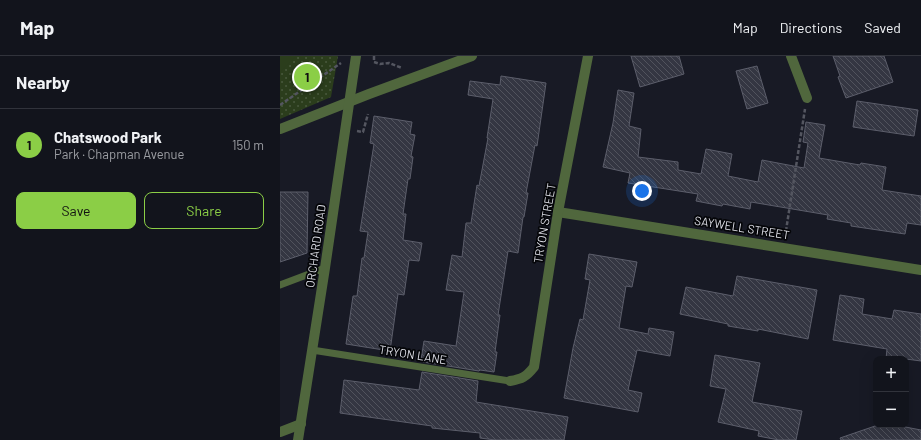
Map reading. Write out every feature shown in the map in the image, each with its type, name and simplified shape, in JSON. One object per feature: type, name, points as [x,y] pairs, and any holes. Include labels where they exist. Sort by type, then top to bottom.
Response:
[{"type":"street","name":"ORCHARD ROAD","points":[[298,440],[356,56]]},
{"type":"street","points":[[280,129],[472,56]]},
{"type":"street","name":"TRYON STREET","points":[[510,381],[520,379],[528,375],[534,366],[558,212],[588,56]]},
{"type":"street","points":[[791,56],[806,98]]},
{"type":"street","name":"SAYWELL STREET","points":[[558,212],[921,270]]},
{"type":"street","points":[[280,432],[301,424]]},
{"type":"lane","points":[[280,285],[325,268]]},
{"type":"lane","name":"TRYON LANE","points":[[312,350],[510,381]]},
{"type":"path","points":[[374,56],[374,62],[380,64],[389,63]]},
{"type":"path","points":[[280,105],[342,63]]},
{"type":"path","points":[[784,247],[806,98]]},
{"type":"path","points":[[363,132],[368,114]]},
{"type":"green space","points":[[280,56],[338,56],[331,97],[280,119]]},
{"type":"green space","points":[[280,56],[296,56],[280,72]]},
{"type":"building","points":[[631,56],[679,56],[684,74],[640,87]]},
{"type":"building","points":[[833,56],[884,56],[893,82],[846,98],[838,77],[840,76]]},
{"type":"building","points":[[757,66],[768,103],[747,109],[736,71]]},
{"type":"building","points":[[501,76],[546,83],[537,146],[535,145],[526,193],[528,193],[518,253],[508,251],[498,315],[500,315],[494,372],[423,362],[421,360],[424,341],[456,346],[464,292],[446,290],[452,255],[462,257],[466,223],[471,223],[477,185],[479,186],[488,138],[493,99],[468,95],[470,81],[500,85]]},
{"type":"building","points":[[618,90],[634,93],[629,126],[641,129],[638,157],[678,162],[678,170],[701,174],[706,149],[732,154],[728,176],[758,182],[762,160],[804,168],[808,143],[803,142],[806,122],[825,125],[819,158],[860,165],[861,163],[886,167],[882,190],[921,196],[921,225],[907,223],[905,234],[851,226],[851,223],[827,219],[828,215],[751,202],[750,209],[723,204],[722,206],[696,201],[698,194],[628,183],[630,173],[603,167],[613,123]]},
{"type":"building","points":[[857,101],[918,110],[914,136],[853,127]]},
{"type":"building","points":[[374,116],[412,122],[410,134],[415,135],[411,156],[413,157],[410,179],[408,179],[403,214],[406,214],[403,240],[422,243],[419,261],[409,260],[404,295],[398,294],[390,351],[346,344],[353,296],[357,296],[362,258],[364,258],[368,232],[360,231],[374,144],[370,143]]},
{"type":"building","points":[[280,192],[308,192],[307,253],[280,262]]},
{"type":"building","points":[[589,254],[637,262],[632,287],[626,286],[619,328],[648,334],[649,328],[674,332],[670,356],[637,350],[628,390],[642,393],[638,412],[564,398],[573,348],[580,319],[583,320],[590,280],[585,279]]},
{"type":"building","points":[[737,276],[817,290],[808,339],[758,329],[758,331],[728,326],[728,324],[680,314],[686,287],[733,296]]},
{"type":"building","points":[[840,295],[864,299],[862,314],[892,319],[894,310],[921,314],[921,361],[909,359],[909,356],[886,356],[887,349],[833,340]]},
{"type":"building","points":[[715,355],[760,363],[752,402],[802,411],[796,440],[779,440],[758,436],[759,431],[718,422],[726,389],[710,386]]},
{"type":"building","points":[[422,372],[478,381],[476,402],[568,417],[564,440],[495,440],[480,438],[480,433],[432,428],[432,426],[340,413],[344,380],[419,390]]},
{"type":"building","points":[[873,427],[873,428],[909,428],[921,430],[921,440],[841,440],[840,438]]},
{"type":"place","name":"Chatswood Park","points":[[307,77]]}]
